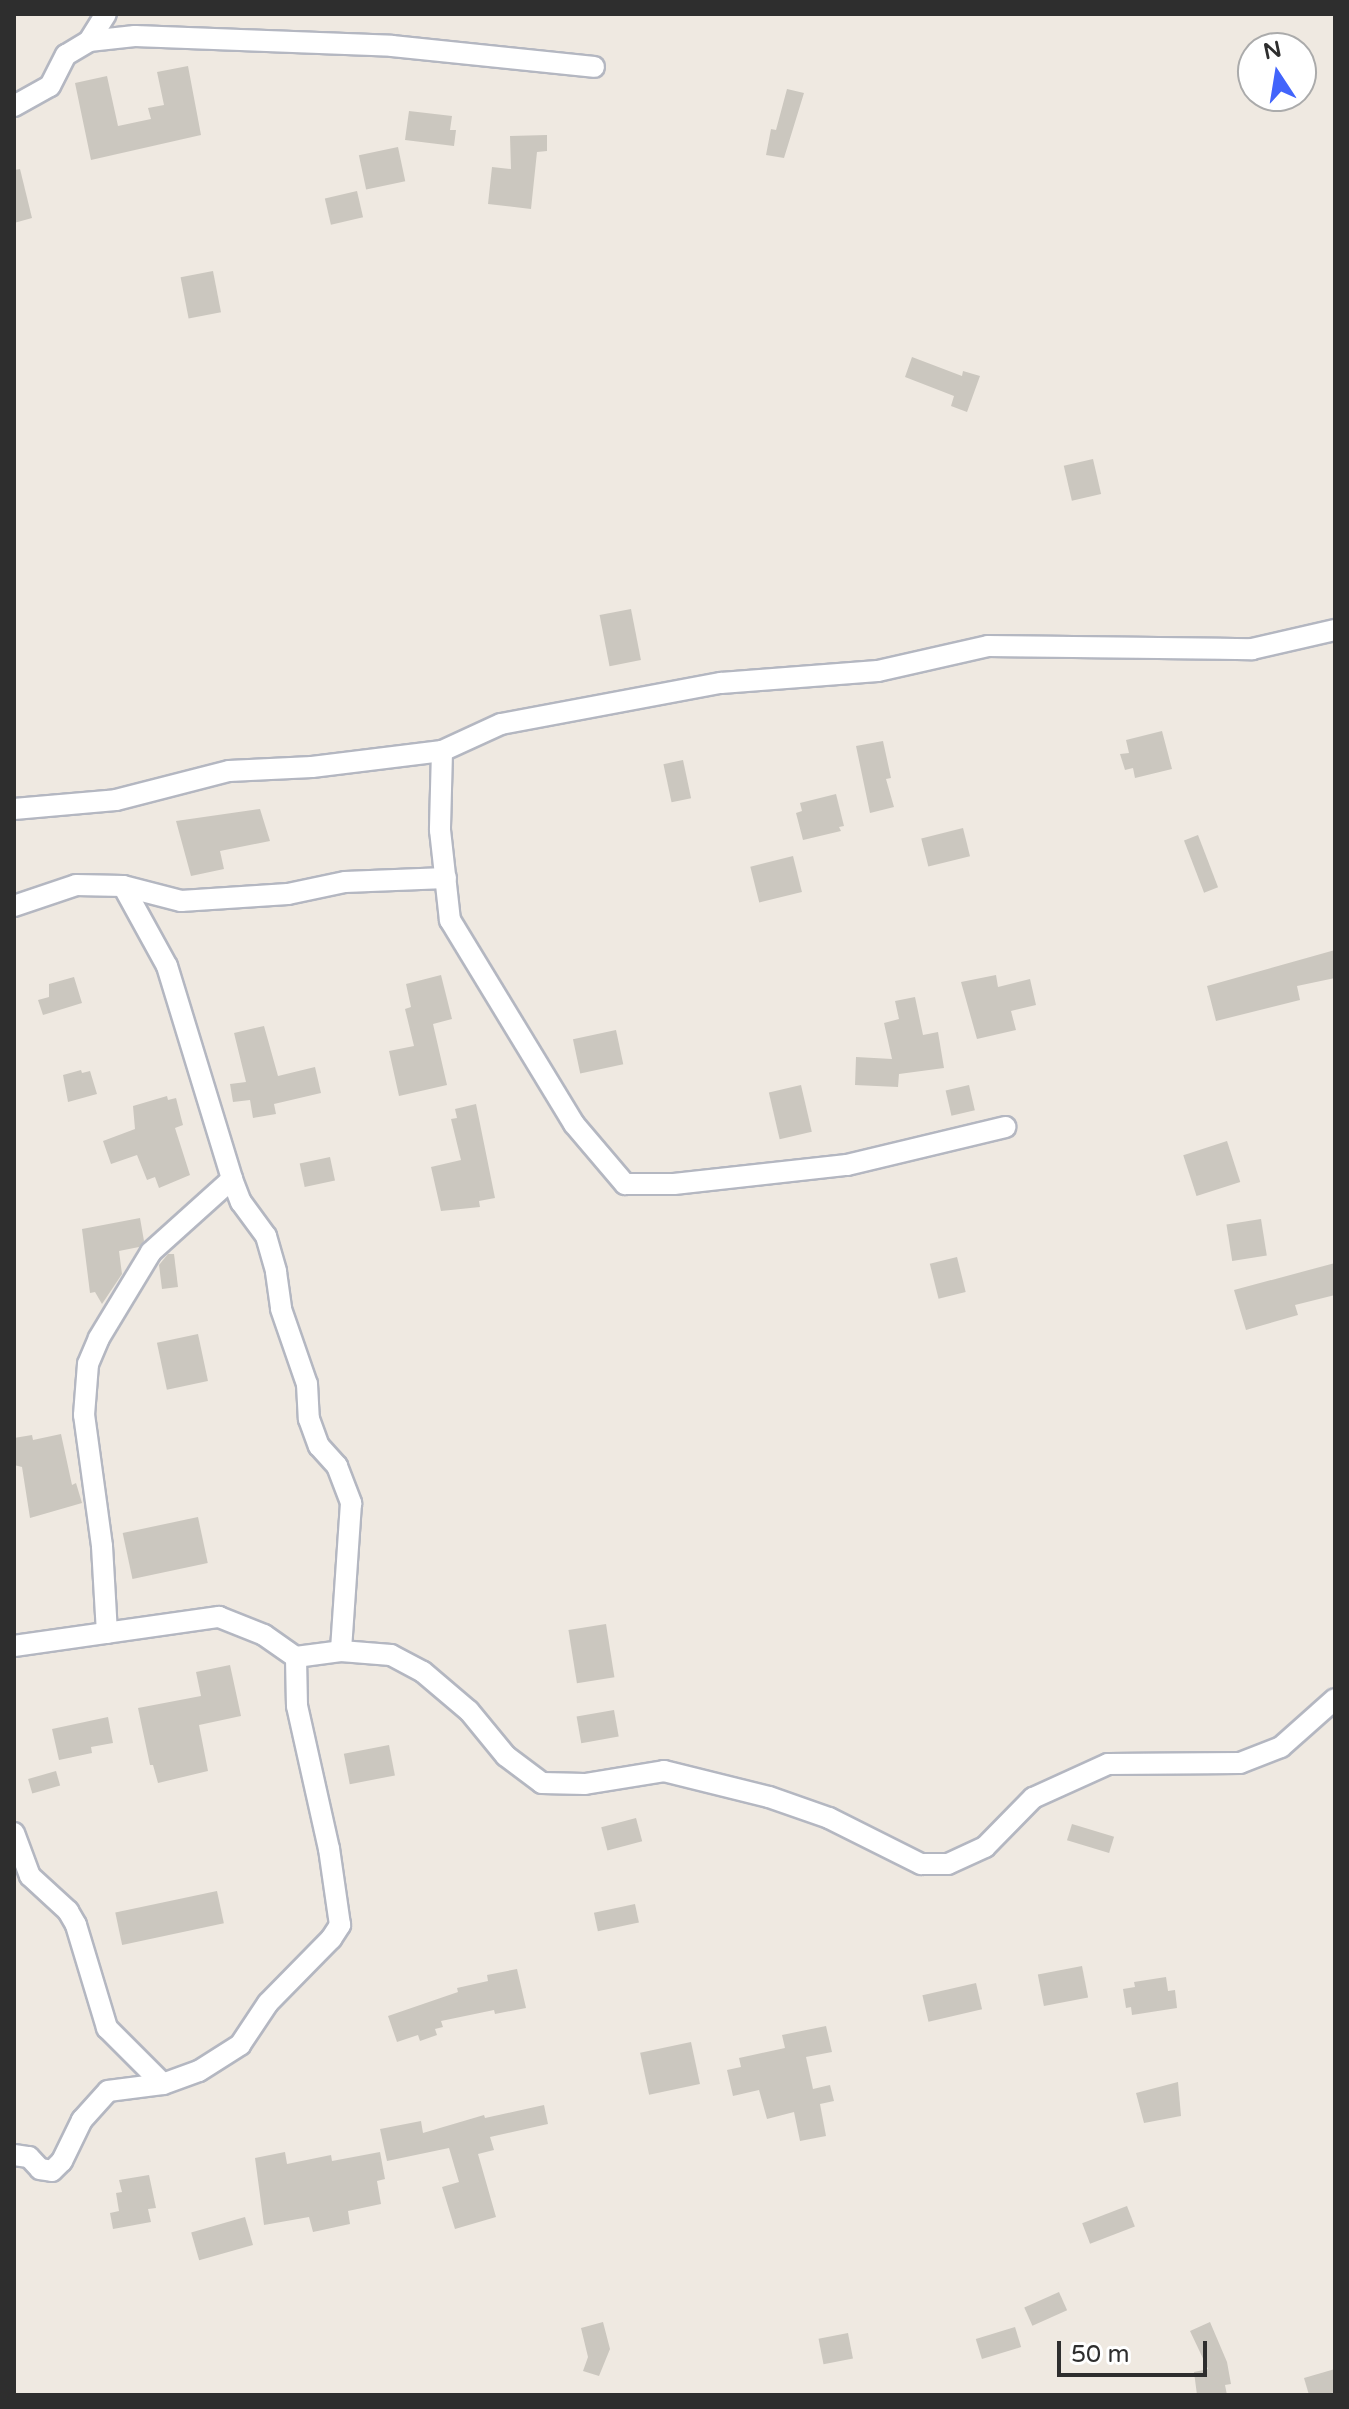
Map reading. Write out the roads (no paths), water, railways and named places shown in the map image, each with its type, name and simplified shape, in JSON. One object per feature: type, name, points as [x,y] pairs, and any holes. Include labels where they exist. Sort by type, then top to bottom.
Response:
[{"type":"street","points":[[89,41],[106,14]]},
{"type":"street","points":[[14,106],[50,86],[66,55],[89,41],[135,36],[392,46],[594,67]]},
{"type":"street","points":[[14,809],[116,800],[229,771],[312,767],[442,751],[501,724],[721,683],[878,671],[988,646],[1252,649],[1335,630]]},
{"type":"street","points":[[442,751],[440,830],[450,920],[574,1124],[625,1184],[674,1184],[847,1165],[1005,1127]]},
{"type":"street","points":[[14,906],[76,885],[123,886],[181,901],[288,894],[345,882],[446,878]]},
{"type":"street","points":[[123,886],[167,966],[232,1179],[241,1202],[266,1236],[276,1272],[281,1309],[307,1384],[309,1419],[319,1446],[337,1466],[351,1503],[341,1651]]},
{"type":"street","points":[[107,1633],[102,1546],[84,1415],[88,1364],[99,1338],[151,1252],[232,1179]]},
{"type":"street","points":[[14,1646],[219,1617],[264,1635],[296,1657],[341,1651],[391,1655],[423,1672],[469,1711],[506,1756],[542,1783],[585,1784],[664,1771],[769,1797],[829,1818],[921,1864],[948,1864],[985,1847],[1033,1798],[1108,1764],[1240,1763],[1281,1747],[1335,1699]]},
{"type":"street","points":[[14,2155],[29,2157],[40,2169],[52,2171],[62,2161],[82,2120],[108,2091],[163,2084],[199,2071],[240,2045],[268,2003],[331,1939],[340,1925],[329,1849],[297,1706],[296,1657]]},
{"type":"street","points":[[14,1833],[30,1876],[68,1911],[76,1925],[107,2028],[163,2084]]}]
